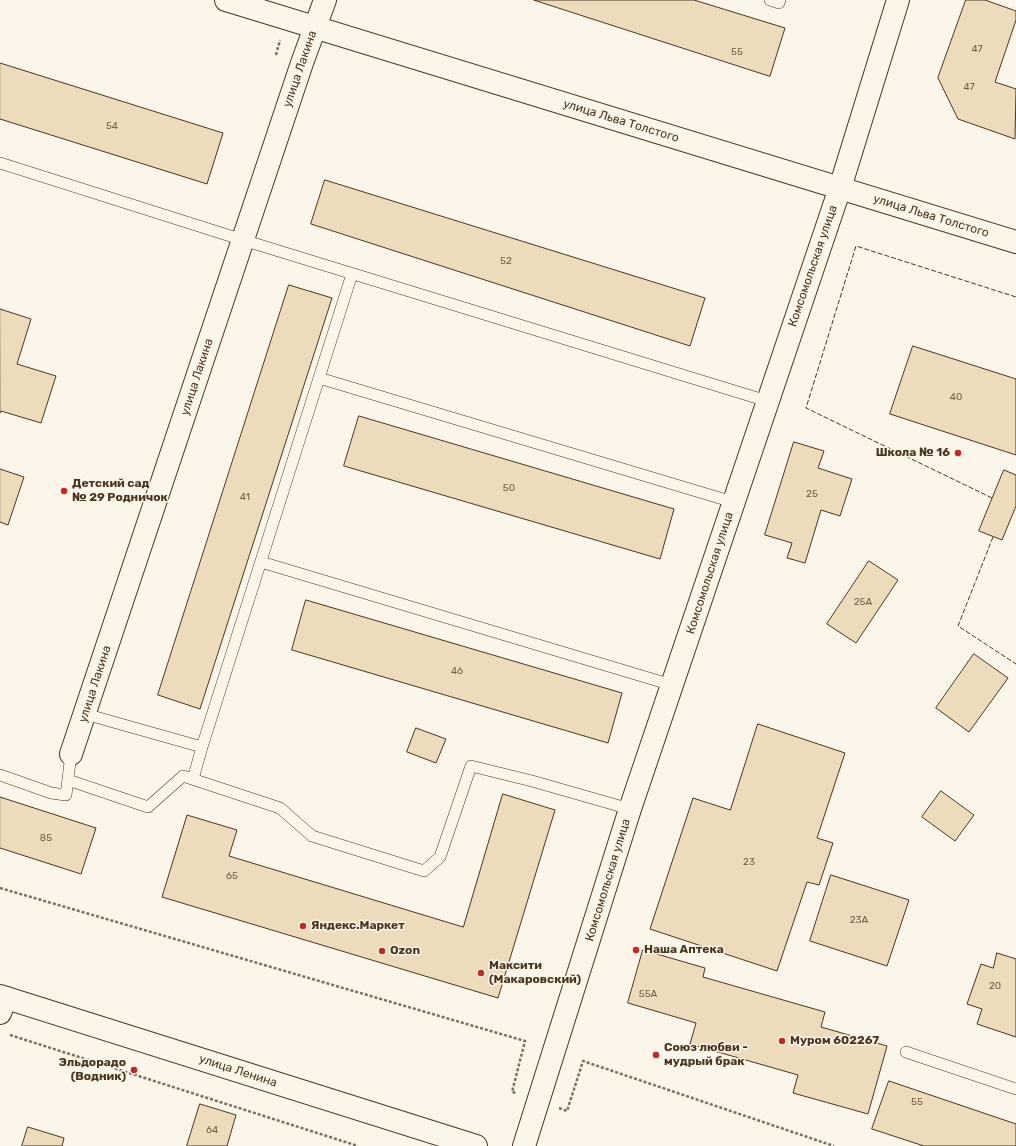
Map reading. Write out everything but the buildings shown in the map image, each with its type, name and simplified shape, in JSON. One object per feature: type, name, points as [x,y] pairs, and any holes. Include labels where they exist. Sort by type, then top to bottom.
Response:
[{"type":"street","name":"улица Льва Толстого","points":[[226,0],[1016,242]]},
{"type":"street","name":"улица Лакина","points":[[71,754],[325,0]]},
{"type":"street","name":"Комсомольская улица","points":[[524,1146],[630,809],[840,188],[898,0]]},
{"type":"street","name":"улица Ленина","points":[[2,1002],[476,1146]]},
{"type":"lane","points":[[770,0],[779,3],[780,0]]},
{"type":"lane","points":[[0,163],[352,274],[767,401]]},
{"type":"lane","points":[[193,779],[352,274]]},
{"type":"lane","points":[[319,378],[733,502]]},
{"type":"lane","points":[[261,562],[672,685]]},
{"type":"lane","points":[[85,714],[202,747]]},
{"type":"lane","points":[[0,775],[51,792],[66,795],[71,754]]},
{"type":"lane","points":[[68,780],[148,807],[183,776],[280,808],[312,836],[424,871],[440,856],[471,766],[532,781],[630,809]]},
{"type":"lane","points":[[906,1052],[1016,1088]]},
{"type":"path","points":[[0,888],[525,1041],[512,1092],[568,1111],[583,1061],[834,1146]]},
{"type":"path","points":[[8,1034],[358,1146]]},
{"type":"fence","points":[[992,498],[806,408],[856,246],[1016,297]]},
{"type":"fence","points":[[993,537],[958,626],[1016,664]]},
{"type":"place","name":"Школа № 16","points":[[958,453]]},
{"type":"place","name":"Детский сад № 29 Родничок","points":[[64,491]]},
{"type":"place","name":"Яндекс.Маркет","points":[[303,926]]},
{"type":"place","name":"Наша Аптека","points":[[636,950]]},
{"type":"place","name":"Ozon","points":[[382,951]]},
{"type":"place","name":"Максити (Макаровский)","points":[[481,973]]},
{"type":"place","name":"Муром 602267","points":[[782,1041]]},
{"type":"place","name":"Союз любви - мудрый брак","points":[[656,1055]]},
{"type":"place","name":"Эльдорадо (Водник)","points":[[134,1070]]}]
